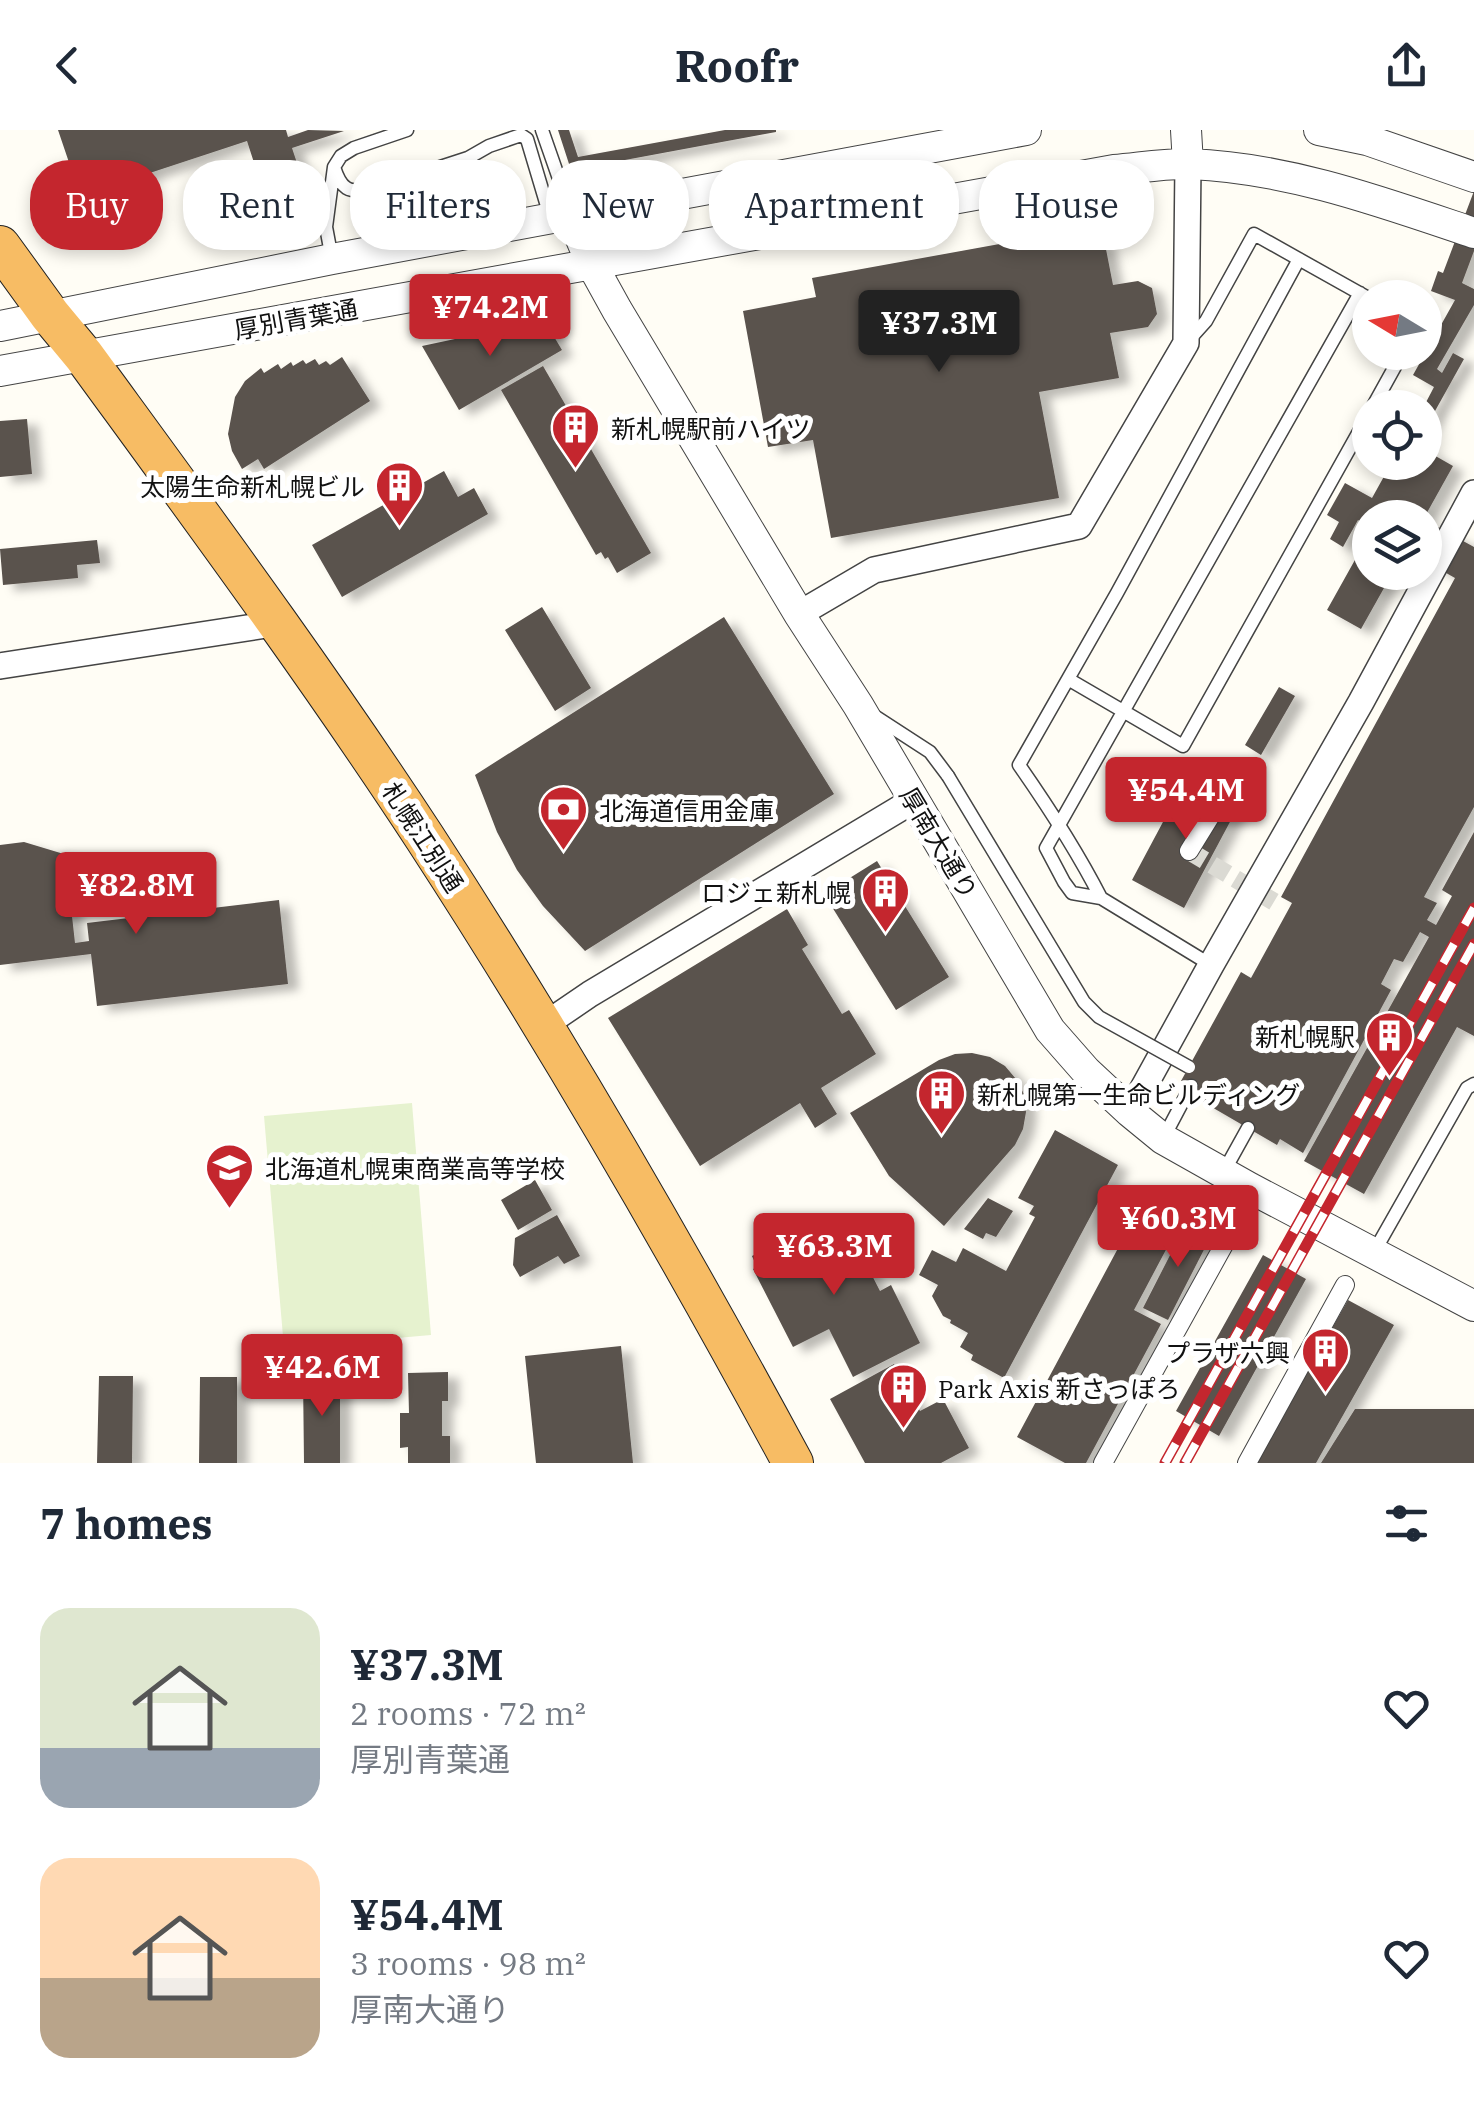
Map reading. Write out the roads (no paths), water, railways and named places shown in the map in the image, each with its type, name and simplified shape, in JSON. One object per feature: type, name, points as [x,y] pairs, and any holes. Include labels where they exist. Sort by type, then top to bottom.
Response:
[{"type":"highway","name":"札幌江別通","points":[[0,246],[279,623],[425,837],[694,1280],[793,1463]]},
{"type":"street","name":"厚別青葉通","points":[[689,193],[1026,130]]},
{"type":"street","points":[[798,614],[874,570],[1079,526],[1186,343],[1186,130]]},
{"type":"street","points":[[1319,130],[1367,140],[1474,177]]},
{"type":"street","name":"厚別青葉通","points":[[0,371],[1079,174],[1188,164],[1268,172],[1356,193],[1474,233]]},
{"type":"street","name":"厚別青葉通","points":[[0,326],[546,220]]},
{"type":"street","name":"厚南大通り","points":[[583,250],[1050,1030],[1086,1070],[1163,1138],[1374,1252],[1470,1296]]},
{"type":"street","points":[[1130,1112],[1474,493]]},
{"type":"street","points":[[0,666],[279,623]]},
{"type":"street","points":[[1189,851],[1234,778]]},
{"type":"street","points":[[543,1026],[914,800]]},
{"type":"street","points":[[1103,1463],[1236,1223]]},
{"type":"street","points":[[1247,1463],[1345,1285]]},
{"type":"lane","points":[[332,259],[326,227],[334,167],[341,156],[354,148],[406,130]]},
{"type":"lane","points":[[542,130],[549,160]]},
{"type":"lane","points":[[334,167],[349,190],[370,190],[468,158],[521,135],[528,139],[546,182]]},
{"type":"lane","points":[[1186,343],[1206,321],[1254,234],[1352,289]]},
{"type":"lane","points":[[1100,898],[1060,824],[1019,765],[1300,259]]},
{"type":"lane","points":[[1210,964],[1100,898],[1072,893],[1046,848],[1352,318]]},
{"type":"lane","points":[[1068,680],[1183,746],[1352,444]]},
{"type":"lane","points":[[858,705],[930,752],[1084,1002],[1099,1018],[1188,1067]]},
{"type":"lane","points":[[1374,1252],[1468,1088],[1474,1084]]},
{"type":"lane","points":[[1163,1138],[1192,1086]]},
{"type":"lane","points":[[1223,1173],[1248,1128]]},
{"type":"tunnel","points":[[1189,851],[1276,903]]},
{"type":"railway","points":[[1165,1463],[1474,908]]},
{"type":"railway","points":[[1185,1463],[1474,944]]},
{"type":"place","name":"新札幌駅前ハイツ","points":[[576,470]]},
{"type":"place","name":"太陽生命新札幌ビル","points":[[400,528]]},
{"type":"place","name":"北海道信用金庫","points":[[564,852]]},
{"type":"place","name":"ロジェ新札幌","points":[[886,934]]},
{"type":"place","name":"新札幌駅","points":[[1390,1078]]},
{"type":"place","name":"新札幌第一生命ビルディング","points":[[942,1136]]},
{"type":"place","name":"北海道札幌東商業高等学校","points":[[230,1210]]},
{"type":"place","name":"プラザ六興","points":[[1325,1394]]},
{"type":"place","name":"Park Axis 新さっぽろ","points":[[903,1430]]}]
